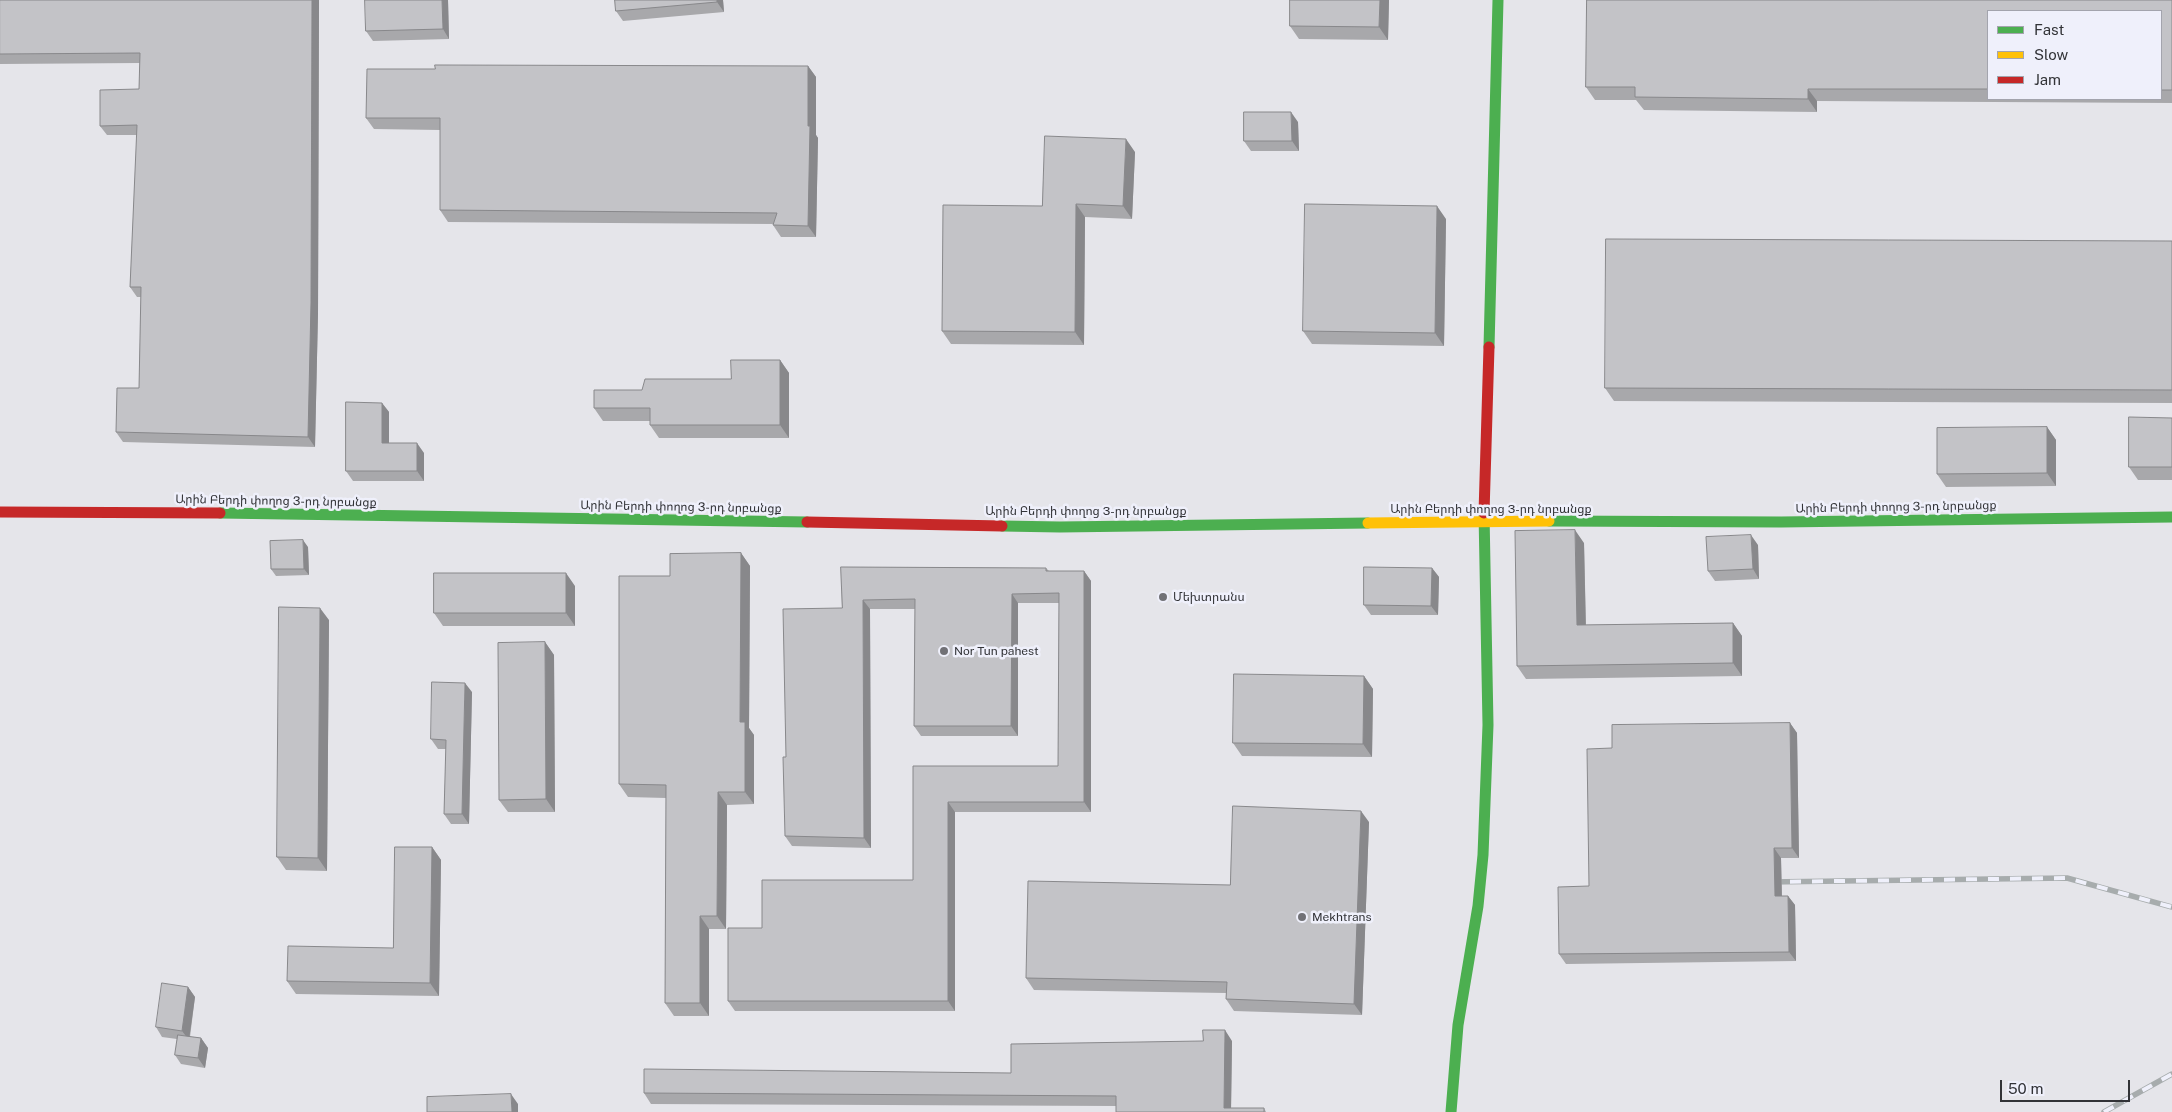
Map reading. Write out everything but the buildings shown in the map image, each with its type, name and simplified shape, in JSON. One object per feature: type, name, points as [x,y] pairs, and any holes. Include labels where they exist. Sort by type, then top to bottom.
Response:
[{"type":"street","points":[[1451,1112],[1458,1026],[1478,906],[1484,855],[1488,725],[1484,522],[1498,0]]},
{"type":"street","name":"Արին Բերդի փողոց 3-րդ նրբանցք","points":[[0,512],[332,514],[1060,527],[2172,517]]},
{"type":"railway","points":[[1768,882],[2067,878],[2172,907]]},
{"type":"railway","points":[[2104,1112],[2172,1074]]},
{"type":"traffic: fast","points":[[1489,347],[1498,0]]},
{"type":"traffic: fast","points":[[220,513],[807,522]]},
{"type":"traffic: fast","points":[[1451,1112],[1458,1025],[1478,906],[1483,855],[1488,725],[1484,513]]},
{"type":"traffic: fast","points":[[1549,521],[1781,522],[2172,517]]},
{"type":"traffic: fast","points":[[1002,526],[1368,523]]},
{"type":"traffic: slow","points":[[1368,523],[1549,521]]},
{"type":"traffic: jam","points":[[1484,513],[1489,347]]},
{"type":"traffic: jam","points":[[0,512],[220,513]]},
{"type":"traffic: jam","points":[[807,522],[1002,526]]},
{"type":"place","name":"Մեխտրանս","points":[[1163,597]]},
{"type":"place","name":"Nor Tun pahest","points":[[944,651]]},
{"type":"place","name":"Mekhtrans","points":[[1302,917]]}]
